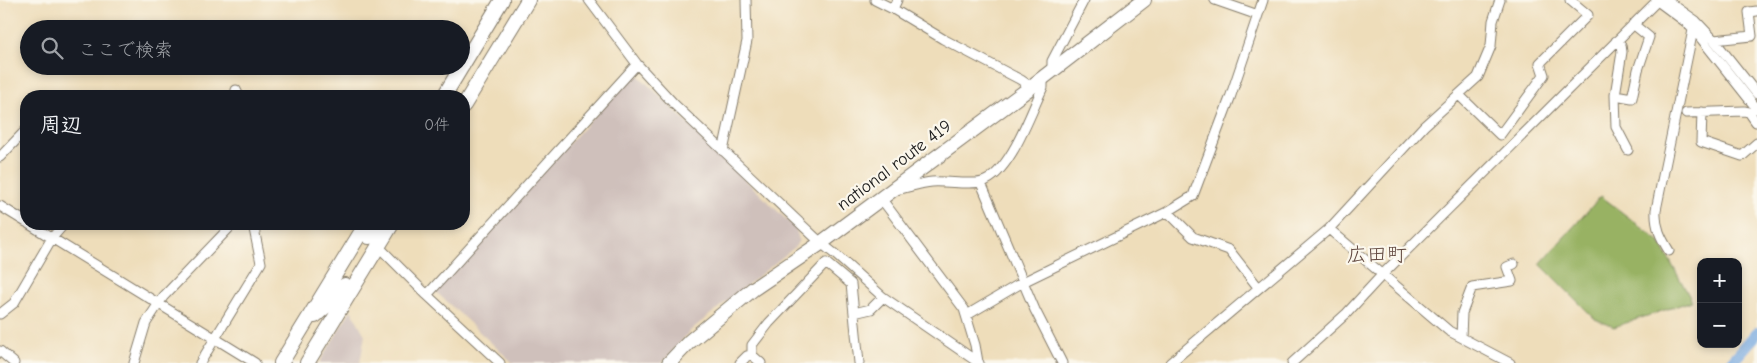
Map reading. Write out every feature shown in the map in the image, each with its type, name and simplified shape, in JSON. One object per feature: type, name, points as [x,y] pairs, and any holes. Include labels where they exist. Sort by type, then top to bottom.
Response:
[{"type":"highway","points":[[470,53],[502,0]]},
{"type":"highway","points":[[470,95],[528,0]]},
{"type":"highway","name":"national route 419","points":[[670,363],[689,342],[753,289],[821,244],[1144,0]]},
{"type":"highway","points":[[448,90],[457,75]]},
{"type":"highway","points":[[280,363],[368,233]]},
{"type":"highway","points":[[307,363],[368,233]]},
{"type":"street","points":[[589,0],[637,64],[675,105],[821,244],[883,297],[978,363]]},
{"type":"street","points":[[723,151],[747,41],[746,0]]},
{"type":"street","points":[[875,0],[1031,87]]},
{"type":"street","points":[[893,9],[897,0]]},
{"type":"street","points":[[892,190],[922,183],[981,182],[994,176],[1009,159],[1043,87],[1052,60],[1084,0]]},
{"type":"street","points":[[1216,0],[1258,15]]},
{"type":"street","points":[[967,315],[1023,282],[1168,212],[1193,196],[1263,0]]},
{"type":"street","points":[[1175,362],[1258,288],[1330,229],[1424,126],[1478,77],[1491,46],[1493,21],[1500,0]]},
{"type":"street","points":[[1459,95],[1500,135],[1532,89],[1542,79],[1544,75],[1540,63],[1588,15],[1570,0]]},
{"type":"street","points":[[1292,363],[1347,312],[1659,0]]},
{"type":"street","points":[[1659,0],[1693,30],[1757,109]]},
{"type":"street","points":[[1659,0],[1696,21],[1714,40],[1757,94]]},
{"type":"street","points":[[1714,40],[1752,36],[1749,12],[1757,11]]},
{"type":"street","points":[[1615,95],[1632,98],[1638,70],[1649,37],[1633,24]]},
{"type":"street","points":[[1669,252],[1658,232],[1655,220],[1656,210],[1693,30]]},
{"type":"street","points":[[1616,41],[1621,45],[1622,52],[1615,95],[1616,126],[1628,150]]},
{"type":"street","points":[[427,295],[637,64]]},
{"type":"street","points":[[1749,84],[1757,78]]},
{"type":"street","points":[[1686,113],[1744,111],[1749,112],[1757,122]]},
{"type":"street","points":[[1702,112],[1700,142],[1742,156],[1757,143]]},
{"type":"street","points":[[1,155],[20,136]]},
{"type":"street","points":[[981,182],[1035,310],[1062,363]]},
{"type":"street","points":[[880,199],[892,212],[967,315],[978,363]]},
{"type":"street","points":[[0,206],[20,218]]},
{"type":"street","points":[[1168,212],[1193,237],[1229,250],[1258,288]]},
{"type":"street","points":[[1330,229],[1450,331],[1510,363]]},
{"type":"street","points":[[39,230],[255,363]]},
{"type":"street","points":[[0,314],[14,303],[52,238],[59,230]]},
{"type":"street","points":[[134,363],[146,323],[159,303],[228,230]]},
{"type":"street","points":[[200,363],[261,263],[254,230]]},
{"type":"street","points":[[368,233],[427,295],[500,363]]},
{"type":"street","points":[[761,363],[752,355],[752,346],[769,322],[826,263],[851,284],[859,363]]},
{"type":"street","points":[[1461,337],[1462,313],[1472,287],[1512,281],[1507,267],[1514,264]]},
{"type":"street","points":[[854,313],[871,309],[883,297]]},
{"type":"street","points":[[0,351],[14,363]]},
{"type":"street","points":[[740,363],[747,356],[752,355]]},
{"type":"shaded area","points":[[635,72],[796,229],[799,240],[795,247],[691,330],[662,363],[513,363],[434,290]]},
{"type":"shaded area","points":[[351,310],[365,335],[360,363],[319,363]]},
{"type":"green space","points":[[1601,196],[1659,241],[1692,301],[1614,327],[1595,319],[1540,264]]},
{"type":"waterway","points":[[1731,363],[1757,333]]},
{"type":"district","name":"広田町","points":[[1377,254]]}]
